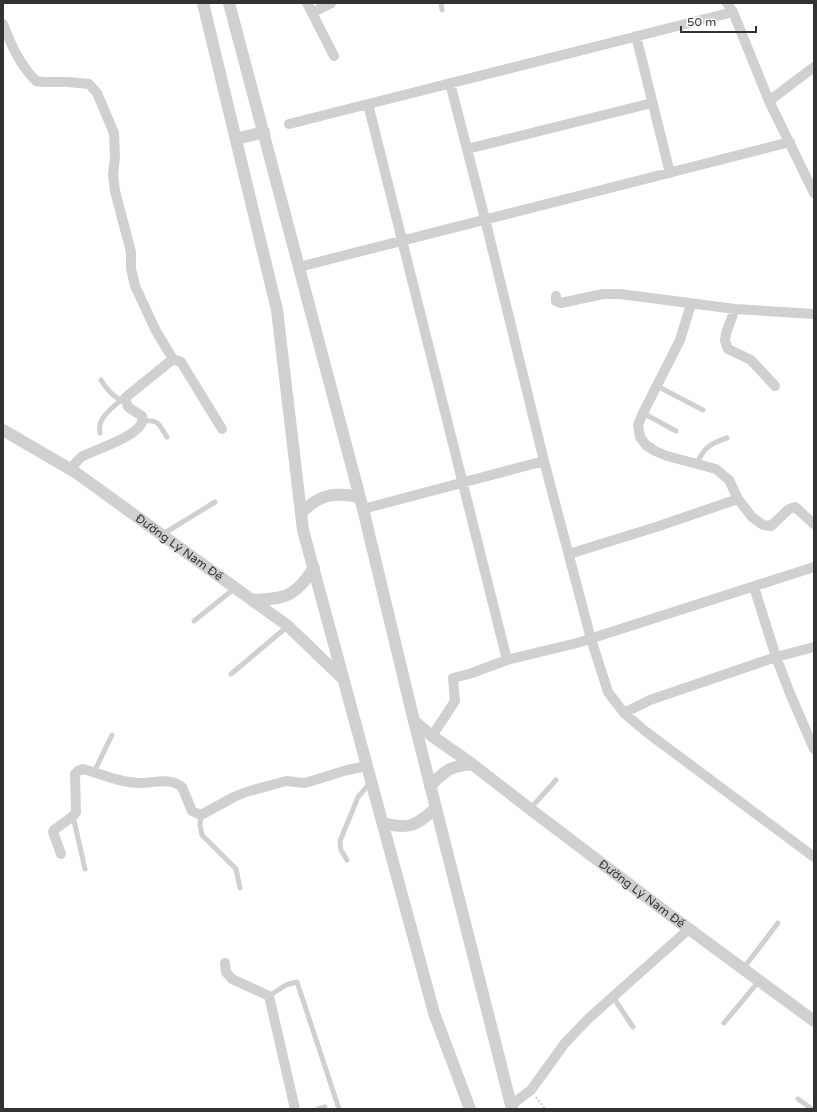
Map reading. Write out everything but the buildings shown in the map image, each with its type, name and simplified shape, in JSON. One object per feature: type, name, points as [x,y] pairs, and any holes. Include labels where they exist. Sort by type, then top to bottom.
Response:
[{"type":"street","points":[[203,3],[277,310],[303,530],[434,1013],[470,1109]]},
{"type":"street","points":[[229,3],[360,497],[430,786],[512,1107],[531,1090],[565,1043],[589,1018],[689,929]]},
{"type":"street","points":[[306,3],[334,56]]},
{"type":"street","points":[[312,13],[331,3]]},
{"type":"street","points":[[727,3],[733,12],[769,101],[814,193]]},
{"type":"street","points":[[289,124],[733,12]]},
{"type":"street","points":[[3,24],[11,45],[21,63],[36,81],[89,84],[97,93],[114,133],[115,157],[113,175],[115,190],[131,252],[131,268],[135,286],[156,331],[173,359],[180,362],[222,429]]},
{"type":"street","points":[[636,36],[670,173]]},
{"type":"street","points":[[769,101],[814,67]]},
{"type":"street","points":[[450,83],[544,461],[591,639],[608,692],[624,713],[645,730],[814,857]]},
{"type":"street","points":[[467,149],[652,102]]},
{"type":"street","points":[[368,104],[507,660]]},
{"type":"street","points":[[236,139],[264,132]]},
{"type":"street","points":[[300,267],[790,142]]},
{"type":"street","points":[[556,296],[556,300],[561,303],[603,294],[620,294],[691,304],[814,314]]},
{"type":"street","points":[[691,304],[680,340],[642,413],[638,425],[640,437],[646,445],[655,452],[716,469],[729,480],[738,499],[752,517],[763,525],[771,526],[789,510],[795,508],[814,524]]},
{"type":"street","points":[[735,308],[726,333],[725,341],[728,348],[750,360],[775,386]]},
{"type":"street","points":[[70,470],[81,457],[130,435],[141,426],[143,422],[142,416],[133,411],[124,402],[125,398],[173,359]]},
{"type":"street","name":"Đường Lý Nam Đế","points":[[3,430],[70,470],[288,626],[344,680]]},
{"type":"street","points":[[363,509],[544,461]]},
{"type":"street","points":[[301,513],[310,504],[320,498],[331,495],[343,494],[360,497]]},
{"type":"street","points":[[569,554],[656,527],[738,499]]},
{"type":"street","points":[[432,736],[455,701],[453,678],[469,674],[507,660],[591,639],[814,567]]},
{"type":"street","points":[[252,600],[282,598],[293,592],[304,583],[314,568]]},
{"type":"street","points":[[754,586],[776,657],[814,749]]},
{"type":"street","points":[[624,713],[650,700],[776,657],[814,647]]},
{"type":"street","name":"Đường Lý Nam Đế","points":[[414,721],[689,929],[814,1021]]},
{"type":"street","points":[[430,786],[446,771],[456,766],[472,764]]},
{"type":"street","points":[[61,854],[53,832],[76,812],[76,774],[78,771],[83,769],[128,782],[174,782],[182,787],[192,811],[201,815],[246,792],[286,781],[305,783],[347,770],[367,766]]},
{"type":"street","points":[[383,823],[404,827],[424,819],[436,808]]},
{"type":"street","points":[[225,963],[226,972],[232,979],[269,996],[295,1109]]},
{"type":"lane","points":[[441,3],[442,10]]},
{"type":"lane","points":[[100,433],[99,429],[101,420],[105,415],[124,402],[112,394],[101,380]]},
{"type":"lane","points":[[657,386],[703,410]]},
{"type":"lane","points":[[642,413],[676,431]]},
{"type":"lane","points":[[143,422],[152,420],[157,422],[167,436]]},
{"type":"lane","points":[[697,464],[700,455],[710,445],[727,438]]},
{"type":"lane","points":[[162,535],[214,502]]},
{"type":"lane","points":[[194,621],[235,588]]},
{"type":"lane","points":[[231,674],[288,626]]},
{"type":"lane","points":[[94,772],[112,735]]},
{"type":"lane","points":[[530,809],[556,780]]},
{"type":"lane","points":[[347,860],[341,850],[340,841],[358,797],[372,781]]},
{"type":"lane","points":[[201,815],[200,825],[202,835],[236,869],[240,888]]},
{"type":"lane","points":[[73,816],[85,869]]},
{"type":"lane","points":[[743,969],[778,923]]},
{"type":"lane","points":[[724,1023],[759,980]]},
{"type":"lane","points":[[269,996],[286,985],[297,982],[339,1109]]},
{"type":"lane","points":[[613,997],[633,1027]]},
{"type":"lane","points":[[798,1099],[812,1109]]},
{"type":"lane","points":[[318,1109],[325,1106]]},
{"type":"path","points":[[531,1090],[545,1109]]}]
